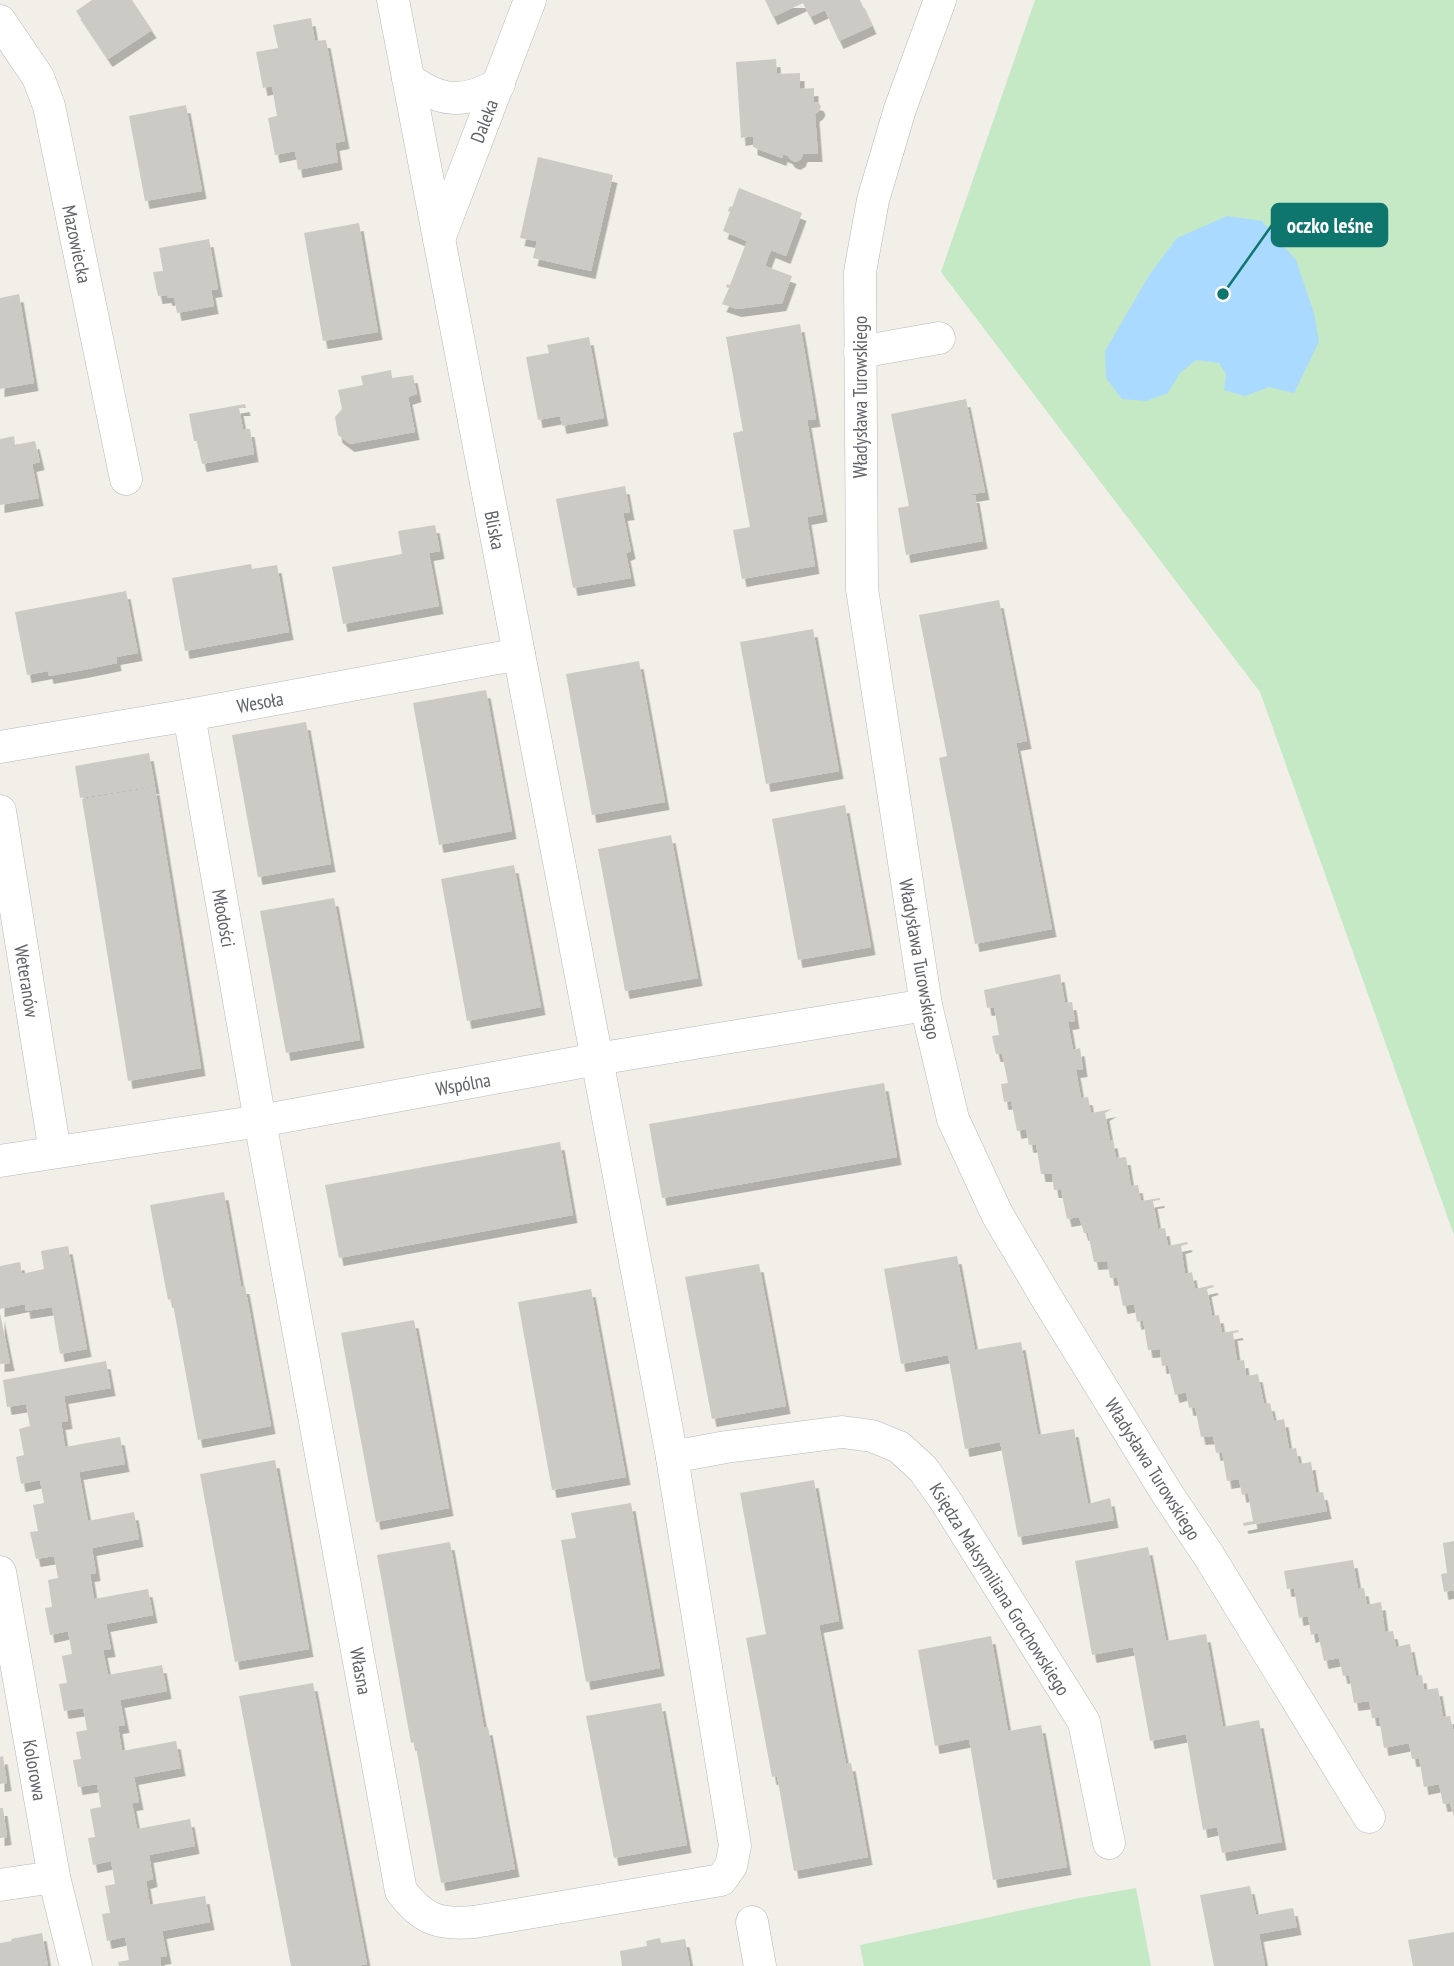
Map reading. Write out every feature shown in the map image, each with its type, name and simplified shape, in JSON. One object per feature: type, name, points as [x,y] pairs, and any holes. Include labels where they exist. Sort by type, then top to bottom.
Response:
[{"type":"street","name":"Bliska","points":[[393,0],[597,1059]]},
{"type":"street","name":"Daleka","points":[[438,241],[530,0]]},
{"type":"street","name":"Władysława Turowskiego","points":[[940,0],[900,109],[873,200],[860,272],[862,589],[926,1005],[953,1119],[997,1214],[1369,1817]]},
{"type":"street","name":"Mazowiecka","points":[[0,21],[38,77],[49,106],[126,479]]},
{"type":"street","points":[[408,78],[433,94],[453,98],[472,97],[499,84]]},
{"type":"street","points":[[860,352],[939,338]]},
{"type":"street","name":"Wesoła","points":[[0,747],[519,654]]},
{"type":"street","name":"Młodości","points":[[189,715],[260,1121]]},
{"type":"street","name":"Weteranów","points":[[0,811],[55,1152]]},
{"type":"street","name":"Wspólna","points":[[0,1161],[260,1121],[597,1059],[926,1005]]},
{"type":"street","points":[[597,1059],[672,1457]]},
{"type":"street","name":"Własna","points":[[260,1121],[401,1891],[412,1906],[431,1919],[452,1924],[474,1922],[721,1880],[731,1866],[736,1846],[672,1457]]},
{"type":"street","name":"Księdza Maksymiliana Grochowskiego","points":[[672,1457],[842,1432],[872,1436],[899,1447],[923,1469],[945,1500],[1084,1722],[1109,1843]]},
{"type":"street","name":"Kolorowa","points":[[0,1572],[54,1877],[76,1966]]},
{"type":"street","points":[[0,1885],[54,1877]]},
{"type":"street","points":[[752,1922],[760,1966]]},
{"type":"green space","points":[[1035,0],[1454,0],[1454,1235],[1260,692],[941,272]]},
{"type":"green space","points":[[1136,1888],[1151,1966],[864,1966],[860,1945]]},
{"type":"water","points":[[1227,216],[1262,221],[1296,260],[1314,313],[1319,342],[1294,393],[1269,387],[1245,396],[1224,390],[1226,374],[1219,363],[1196,360],[1180,373],[1168,393],[1146,401],[1122,399],[1106,378],[1105,351],[1150,274],[1177,238]]},
{"type":"building","points":[[92,0],[132,0],[152,30],[108,59],[76,11]]},
{"type":"building","points":[[765,0],[860,0],[872,26],[839,41],[825,10],[810,17],[803,3],[773,17]]},
{"type":"building","points":[[311,18],[315,41],[326,40],[345,141],[335,143],[338,162],[298,170],[295,151],[275,155],[268,118],[277,116],[272,86],[263,88],[256,52],[278,48],[273,25]]},
{"type":"building","points":[[776,59],[777,74],[800,73],[800,89],[814,88],[814,102],[821,107],[815,114],[818,154],[803,154],[796,162],[783,154],[782,158],[753,147],[753,136],[741,138],[736,62]]},
{"type":"building","points":[[186,105],[202,191],[145,201],[129,116]]},
{"type":"building","points":[[538,157],[613,175],[591,271],[533,258],[537,241],[520,238]]},
{"type":"building","points":[[739,188],[802,213],[786,256],[771,250],[765,266],[792,276],[782,303],[737,309],[722,304],[729,288],[726,287],[727,284],[730,285],[747,241],[723,231],[730,212],[728,211]]},
{"type":"building","points":[[359,223],[378,332],[323,341],[304,233]]},
{"type":"building","points":[[209,239],[218,289],[211,290],[214,306],[177,313],[174,297],[158,296],[153,272],[163,271],[159,248]]},
{"type":"building","points":[[19,294],[34,383],[0,389],[0,298]]},
{"type":"building","points":[[800,324],[816,419],[807,420],[823,514],[807,517],[815,566],[742,579],[733,530],[750,527],[733,433],[743,431],[726,337]]},
{"type":"building","points":[[589,337],[604,418],[562,426],[560,416],[538,420],[526,357],[549,353],[547,345]]},
{"type":"building","points":[[391,370],[392,378],[413,375],[417,394],[408,397],[415,432],[350,444],[338,435],[335,417],[342,409],[338,390],[363,385],[361,376]]},
{"type":"building","points":[[966,399],[985,492],[966,495],[975,495],[983,541],[906,555],[898,508],[909,506],[891,414]]},
{"type":"building","points":[[245,404],[246,408],[239,408],[243,429],[250,429],[254,454],[202,464],[189,414]]},
{"type":"building","points":[[14,436],[15,445],[35,441],[40,462],[32,464],[39,498],[0,505],[0,439]]},
{"type":"building","points":[[625,486],[630,512],[623,513],[631,551],[626,553],[631,578],[573,588],[556,499]]},
{"type":"building","points":[[435,525],[440,551],[429,553],[439,606],[343,624],[332,567],[402,554],[398,531]]},
{"type":"building","points":[[251,564],[252,569],[277,565],[289,632],[185,651],[172,578]]},
{"type":"building","points":[[126,591],[138,653],[116,657],[117,663],[83,670],[49,676],[48,671],[27,675],[15,612]]},
{"type":"building","points":[[999,600],[1027,741],[1016,743],[1052,929],[975,944],[939,758],[947,756],[919,615]]},
{"type":"building","points":[[813,629],[839,771],[766,784],[740,642]]},
{"type":"building","points":[[639,661],[665,802],[592,815],[566,674]]},
{"type":"building","points":[[486,690],[512,831],[439,845],[413,703]]},
{"type":"building","points":[[306,722],[331,864],[258,877],[232,735]]},
{"type":"building","points":[[149,753],[155,786],[80,798],[75,766]]},
{"type":"building","points":[[155,787],[201,1068],[128,1081],[82,799]]},
{"type":"building","points":[[845,805],[871,947],[798,960],[772,819]]},
{"type":"building","points":[[671,835],[698,978],[625,991],[598,849]]},
{"type":"building","points":[[514,865],[541,1007],[467,1021],[441,879]]},
{"type":"building","points":[[334,898],[360,1040],[286,1053],[260,911]]},
{"type":"building","points":[[1060,974],[1065,1003],[1072,1002],[1075,1021],[1068,1022],[1073,1050],[1080,1048],[1083,1069],[1076,1070],[1081,1098],[1088,1097],[1091,1113],[1112,1109],[1105,1113],[1116,1158],[1126,1157],[1131,1186],[1138,1185],[1141,1201],[1160,1198],[1153,1201],[1158,1229],[1165,1228],[1168,1246],[1187,1242],[1188,1244],[1181,1246],[1185,1274],[1192,1272],[1195,1289],[1213,1285],[1214,1287],[1207,1289],[1212,1316],[1219,1315],[1222,1333],[1238,1330],[1239,1332],[1233,1333],[1237,1361],[1244,1360],[1246,1376],[1258,1374],[1264,1404],[1270,1403],[1274,1421],[1284,1419],[1289,1449],[1296,1448],[1299,1464],[1311,1462],[1316,1493],[1323,1492],[1327,1511],[1244,1526],[1243,1523],[1253,1521],[1248,1493],[1242,1495],[1239,1479],[1227,1481],[1222,1452],[1216,1453],[1213,1436],[1201,1437],[1195,1407],[1189,1408],[1186,1392],[1175,1395],[1168,1365],[1162,1366],[1160,1349],[1148,1350],[1143,1320],[1137,1322],[1134,1304],[1123,1306],[1117,1277],[1110,1278],[1107,1261],[1094,1262],[1088,1233],[1084,1233],[1079,1217],[1067,1219],[1061,1190],[1054,1190],[1052,1174],[1041,1174],[1036,1144],[1029,1145],[1026,1129],[1017,1131],[1011,1101],[1004,1102],[1001,1084],[1008,1083],[1002,1054],[996,1054],[992,1036],[999,1035],[994,1007],[987,1008],[984,990]]},
{"type":"building","points":[[884,1083],[897,1157],[662,1198],[649,1124]]},
{"type":"building","points":[[560,1142],[573,1215],[339,1258],[325,1185]]},
{"type":"building","points":[[224,1192],[271,1426],[198,1440],[172,1299],[168,1300],[150,1205]]},
{"type":"building","points":[[68,1246],[87,1349],[60,1354],[52,1307],[26,1311],[25,1304],[0,1309],[0,1266],[20,1262],[22,1274],[44,1269],[41,1251]]},
{"type":"building","points":[[957,1256],[975,1350],[1021,1342],[1038,1435],[1074,1429],[1088,1504],[1110,1498],[1114,1520],[1018,1537],[1000,1442],[965,1449],[948,1355],[901,1364],[884,1269]]},
{"type":"building","points":[[759,1264],[786,1406],[712,1419],[685,1277]]},
{"type":"building","points":[[591,1289],[626,1477],[552,1490],[518,1302]]},
{"type":"building","points":[[0,1313],[10,1363],[0,1364]]},
{"type":"building","points":[[414,1320],[449,1508],[376,1522],[341,1333]]},
{"type":"building","points":[[106,1361],[111,1388],[64,1396],[68,1421],[61,1422],[65,1447],[120,1437],[125,1464],[79,1472],[88,1521],[134,1512],[139,1539],[92,1548],[96,1573],[90,1574],[94,1599],[148,1589],[153,1615],[106,1624],[111,1649],[103,1650],[108,1675],[162,1665],[167,1691],[120,1700],[125,1725],[118,1726],[122,1751],[176,1741],[181,1768],[134,1777],[139,1802],[132,1803],[137,1829],[190,1819],[195,1846],[149,1855],[153,1879],[146,1881],[150,1905],[205,1896],[210,1922],[162,1931],[167,1956],[160,1957],[161,1966],[119,1966],[118,1962],[129,1960],[125,1937],[107,1941],[102,1914],[110,1913],[105,1886],[115,1884],[111,1861],[93,1865],[88,1838],[95,1837],[90,1809],[101,1807],[97,1784],[78,1787],[73,1760],[81,1759],[76,1732],[87,1730],[83,1708],[64,1711],[59,1684],[67,1683],[62,1656],[72,1654],[68,1631],[50,1635],[45,1608],[52,1607],[48,1580],[58,1578],[54,1556],[36,1559],[30,1532],[38,1531],[33,1505],[44,1503],[40,1480],[21,1484],[16,1457],[24,1455],[19,1429],[30,1426],[26,1404],[7,1407],[3,1380]]},
{"type":"building","points":[[275,1460],[309,1649],[235,1662],[200,1474]]},
{"type":"building","points":[[814,1480],[839,1621],[819,1625],[846,1764],[851,1763],[868,1857],[794,1871],[777,1776],[772,1777],[746,1638],[766,1634],[740,1493]]},
{"type":"building","points":[[631,1503],[660,1668],[586,1682],[561,1540],[576,1538],[571,1513]]},
{"type":"building","points":[[1454,1541],[1454,1590],[1444,1592],[1441,1574],[1447,1573],[1443,1543]]},
{"type":"building","points":[[450,1542],[484,1728],[488,1727],[515,1869],[441,1883],[415,1742],[411,1743],[377,1555]]},
{"type":"building","points":[[1148,1547],[1166,1641],[1206,1634],[1223,1727],[1259,1720],[1282,1842],[1222,1853],[1217,1827],[1203,1830],[1186,1734],[1150,1741],[1133,1647],[1092,1655],[1075,1561]]},
{"type":"building","points":[[1353,1560],[1358,1589],[1364,1588],[1367,1605],[1381,1602],[1385,1632],[1393,1631],[1396,1647],[1410,1644],[1416,1676],[1422,1675],[1424,1690],[1438,1688],[1443,1717],[1450,1716],[1454,1733],[1454,1817],[1450,1803],[1443,1804],[1439,1784],[1424,1787],[1419,1758],[1412,1759],[1409,1743],[1384,1748],[1379,1718],[1372,1718],[1369,1701],[1354,1703],[1349,1675],[1343,1676],[1339,1658],[1324,1661],[1318,1633],[1311,1635],[1308,1616],[1299,1618],[1294,1588],[1287,1589],[1284,1571]]},
{"type":"building","points":[[991,1636],[1008,1731],[1041,1725],[1067,1867],[993,1880],[969,1739],[935,1746],[918,1650]]},
{"type":"building","points":[[313,1683],[367,1964],[357,1966],[291,1966],[239,1696]]},
{"type":"building","points":[[661,1703],[687,1845],[614,1858],[586,1716]]},
{"type":"building","points":[[3,1756],[7,1783],[0,1784],[0,1757]]},
{"type":"building","points":[[0,1808],[3,1808],[7,1837],[0,1838]]},
{"type":"building","points":[[1250,1886],[1256,1915],[1293,1908],[1297,1927],[1259,1934],[1265,1966],[1214,1966],[1200,1895]]},
{"type":"building","points":[[1454,1932],[1454,1966],[1413,1966],[1408,1940]]},
{"type":"building","points":[[42,1933],[48,1966],[0,1966],[0,1943]]},
{"type":"building","points":[[660,1938],[661,1943],[685,1939],[690,1966],[622,1966],[620,1951],[647,1946],[646,1941]]},
{"type":"place","name":"oczko leśne","points":[[1223,294]]}]
